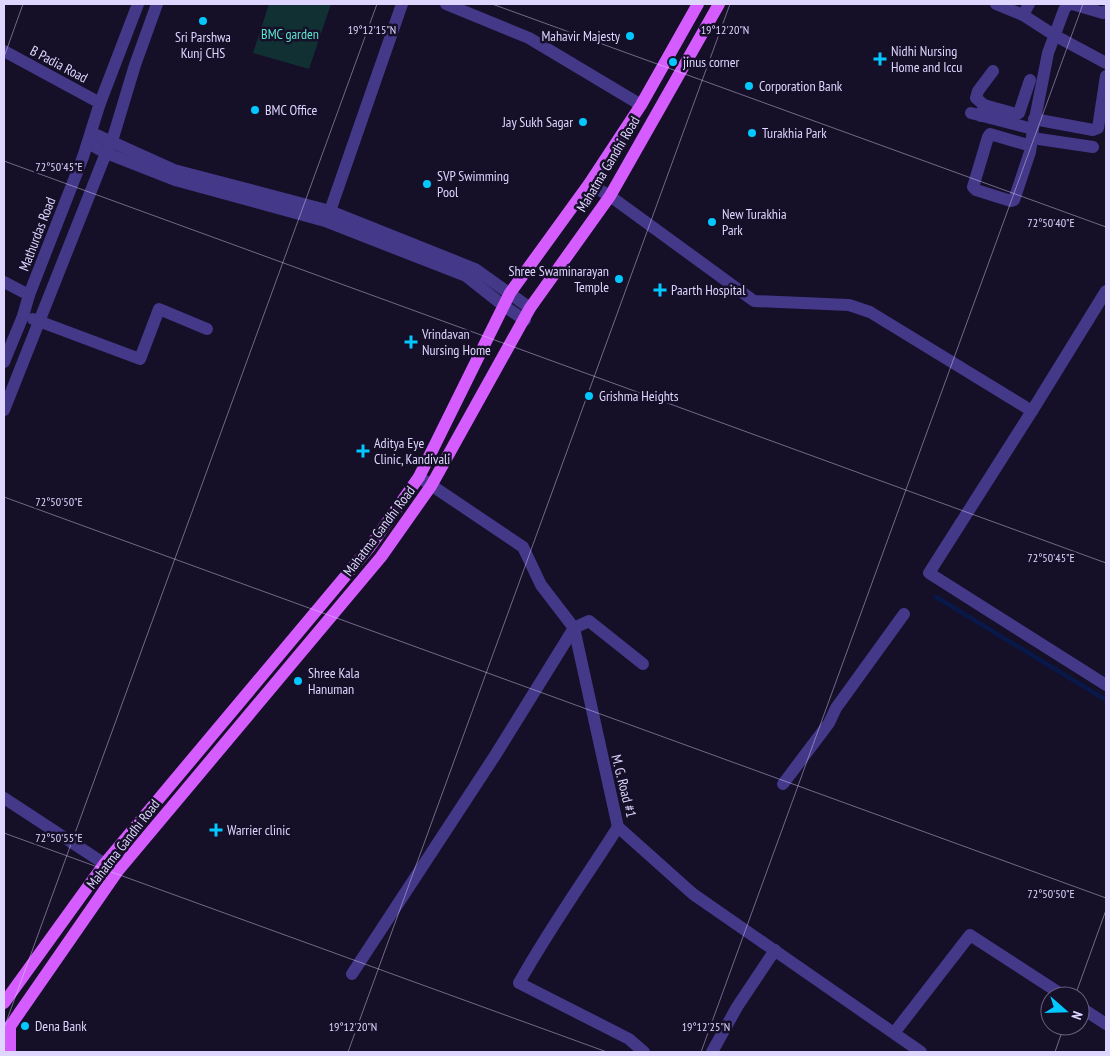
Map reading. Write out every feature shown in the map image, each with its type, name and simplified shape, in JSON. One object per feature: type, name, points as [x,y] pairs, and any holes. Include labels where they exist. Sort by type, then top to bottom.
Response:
[{"type":"main road","name":"Mahatma Gandhi Road","points":[[4,1003],[105,863],[369,548],[419,477],[510,293],[589,184],[641,105],[698,4]]},
{"type":"main road","name":"Mahatma Gandhi Road","points":[[7,1030],[117,872],[381,557],[431,486],[528,314],[610,196],[719,4]]},
{"type":"main road","points":[[7,1030],[10,1052]]},
{"type":"street","name":"Mathurdas Road","points":[[4,362],[90,138],[100,103],[138,4]]},
{"type":"street","points":[[4,410],[109,147],[157,4]]},
{"type":"street","points":[[330,211],[402,4]]},
{"type":"street","points":[[446,4],[529,38],[641,105]]},
{"type":"street","points":[[996,4],[1026,9],[1054,35],[1106,62]]},
{"type":"street","points":[[1106,11],[1103,13],[1072,4],[1067,5],[1048,53],[1033,133],[1014,200],[1011,201],[976,190],[973,187],[990,134],[1033,133],[1094,130],[1098,128],[1106,76]]},
{"type":"street","name":"B Padia Road","points":[[4,51],[100,103]]},
{"type":"street","points":[[979,111],[976,98],[978,91],[994,70]]},
{"type":"street","points":[[979,111],[1019,113],[1030,80]]},
{"type":"street","points":[[979,111],[1033,133],[1094,147]]},
{"type":"street","points":[[90,138],[175,180],[334,224],[466,276],[504,306],[528,314]]},
{"type":"street","points":[[109,147],[174,170],[330,211],[475,270],[510,293],[528,314]]},
{"type":"street","points":[[589,184],[610,196],[754,301],[849,305],[870,312],[1032,411]]},
{"type":"street","points":[[4,282],[29,295]]},
{"type":"street","points":[[1106,291],[929,573],[1106,685]]},
{"type":"street","points":[[23,316],[140,359],[159,309],[207,329]]},
{"type":"street","name":"M. G. Road #1","points":[[419,477],[523,547],[541,585],[574,628],[618,827],[693,894],[921,1052]]},
{"type":"street","points":[[783,784],[829,723],[836,708],[904,614]]},
{"type":"street","points":[[352,974],[496,754],[574,628],[589,621],[643,664]]},
{"type":"street","points":[[4,798],[117,872]]},
{"type":"street","points":[[618,827],[541,943],[519,983],[629,1039],[644,1052]]},
{"type":"street","points":[[894,1033],[970,935],[1049,986]]},
{"type":"street","points":[[712,1052],[737,1007],[775,950]]},
{"type":"street","points":[[1090,1014],[1106,1024]]},
{"type":"green space","name":"BMC garden","points":[[269,4],[331,4],[309,69],[253,53]]},
{"type":"waterway","points":[[936,597],[1106,700]]},
{"type":"place","name":"Sri Parshwa Kunj CHS","points":[[203,21]]},
{"type":"place","name":"Mahavir Majesty","points":[[630,36]]},
{"type":"place","name":"Nidhi Nursing Home and Iccu","points":[[880,59]]},
{"type":"place","name":"jinus corner","points":[[673,62]]},
{"type":"place","name":"Corporation Bank","points":[[749,86]]},
{"type":"place","name":"BMC Office","points":[[255,110]]},
{"type":"place","name":"Jay Sukh Sagar","points":[[583,122]]},
{"type":"place","name":"Turakhia Park","points":[[752,133]]},
{"type":"place","name":"SVP Swimming Pool","points":[[427,184]]},
{"type":"place","name":"New Turakhia Park","points":[[712,222]]},
{"type":"place","name":"Shree Swaminarayan Temple","points":[[619,279]]},
{"type":"place","name":"Paarth Hospital","points":[[660,290]]},
{"type":"place","name":"Vrindavan Nursing Home","points":[[411,342]]},
{"type":"place","name":"Grishma Heights","points":[[589,396]]},
{"type":"place","name":"Aditya Eye Clinic, Kandivali","points":[[363,451]]},
{"type":"place","name":"Shree Kala Hanuman","points":[[298,681]]},
{"type":"place","name":"Warrier clinic","points":[[216,830]]},
{"type":"place","name":"Dena Bank","points":[[25,1026]]}]
